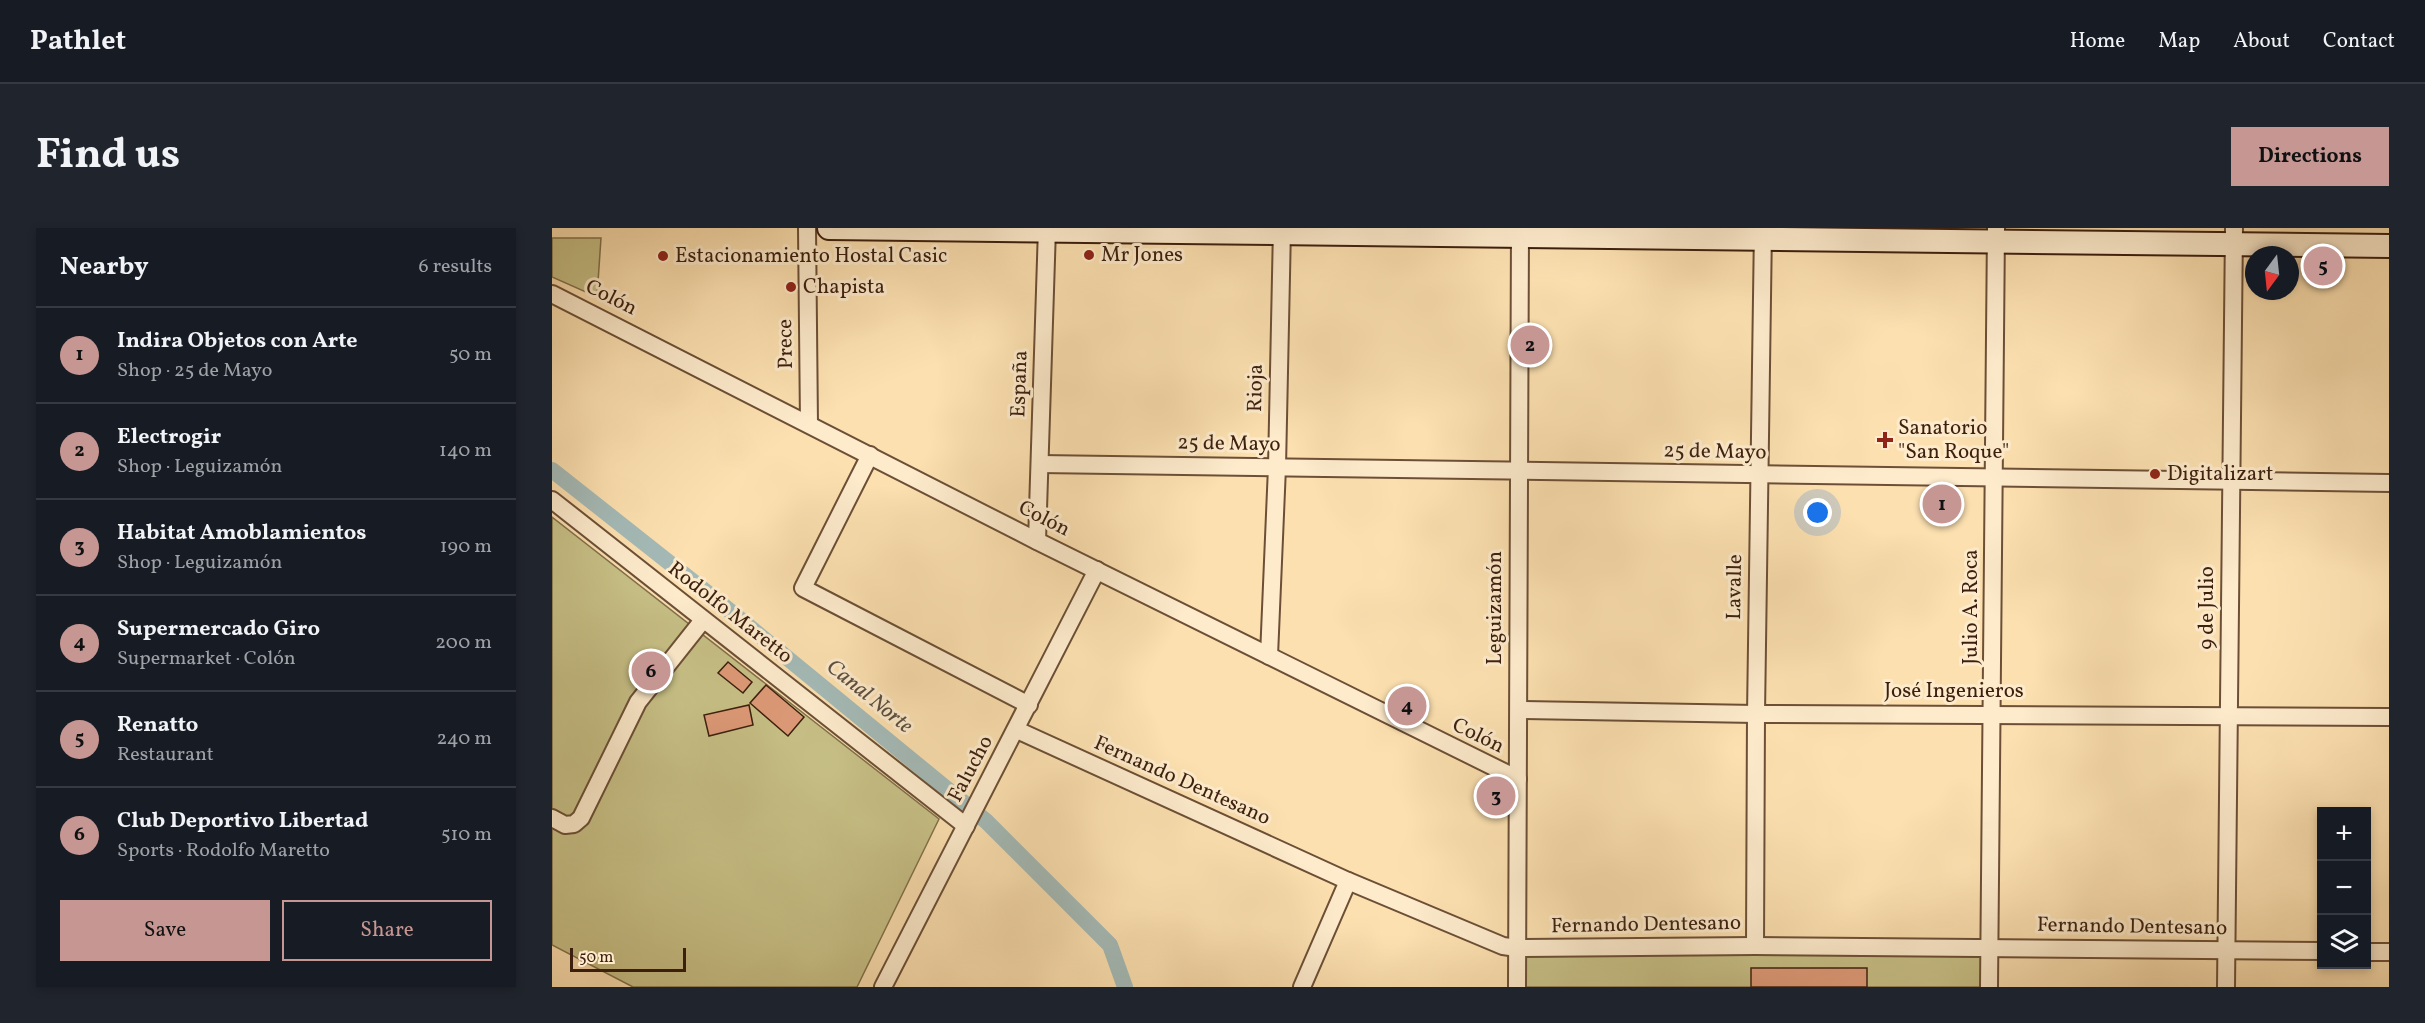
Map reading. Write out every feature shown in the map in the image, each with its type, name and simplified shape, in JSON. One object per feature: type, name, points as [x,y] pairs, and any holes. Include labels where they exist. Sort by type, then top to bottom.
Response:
[{"type":"street","name":"Prece","points":[[807,228],[809,424]]},
{"type":"street","points":[[829,228],[2234,236],[2389,246]]},
{"type":"street","name":"España","points":[[1037,541],[1047,229]]},
{"type":"street","name":"Rioja","points":[[1269,656],[1277,467],[1282,230]]},
{"type":"street","name":"Leguizamón","points":[[1517,987],[1519,710],[1517,472],[1520,232]]},
{"type":"street","name":"Lavalle","points":[[1755,946],[1763,233]]},
{"type":"street","name":"Julio A. Roca","points":[[1989,987],[1996,234]]},
{"type":"street","name":"9 de Julio","points":[[2226,987],[2234,236]]},
{"type":"street","name":"Colón","points":[[552,294],[1037,541],[1518,779]]},
{"type":"street","points":[[870,455],[803,588],[1029,705]]},
{"type":"street","name":"25 de Mayo","points":[[1040,464],[2389,483]]},
{"type":"street","name":"Rodolfo Maretto","points":[[552,501],[966,826]]},
{"type":"street","name":"Falucho","points":[[883,987],[1017,730],[1096,570]]},
{"type":"street","points":[[552,819],[565,825],[574,824],[581,818],[638,702],[703,620]]},
{"type":"street","name":"José Ingenieros","points":[[1519,710],[1756,714],[2230,714],[2389,717]]},
{"type":"street","name":"Fernando Dentesano","points":[[1017,730],[1348,881],[1503,946],[1517,948],[1755,946],[2317,951]]},
{"type":"street","points":[[1302,987],[1348,881]]},
{"type":"street","points":[[2371,952],[2389,952]]},
{"type":"shaded area","points":[[552,238],[601,238],[597,297],[552,277]]},
{"type":"shaded area","points":[[552,517],[939,819],[857,987],[633,987],[552,945]]},
{"type":"shaded area","points":[[1517,948],[1988,948],[1989,987],[1517,987]]},
{"type":"building","points":[[728,662],[752,682],[743,693],[718,673]]},
{"type":"building","points":[[766,685],[804,717],[788,736],[750,703]]},
{"type":"building","points":[[749,705],[753,725],[709,736],[704,715]]},
{"type":"building","points":[[1751,968],[1867,968],[1867,987],[1751,987]]},
{"type":"waterway","name":"Canal Norte","points":[[552,470],[719,602],[986,821],[1110,945],[1125,987]]},
{"type":"place","name":"Mr Jones","points":[[1089,255]]},
{"type":"place","name":"Estacionamiento Hostal Casic","points":[[663,256]]},
{"type":"place","name":"Renatto","points":[[2323,266]]},
{"type":"place","name":"Chapista","points":[[791,287]]},
{"type":"place","name":"Electrogir","points":[[1530,345]]},
{"type":"place","name":"Sanatorio \"San Roque\"","points":[[1885,440]]},
{"type":"place","name":"Digitalizart","points":[[2155,474]]},
{"type":"place","name":"Indira Objetos con Arte","points":[[1942,504]]},
{"type":"place","name":"Club Deportivo Libertad","points":[[651,671]]},
{"type":"place","name":"Supermercado Giro","points":[[1407,706]]},
{"type":"place","name":"Habitat Amoblamientos","points":[[1496,796]]}]
